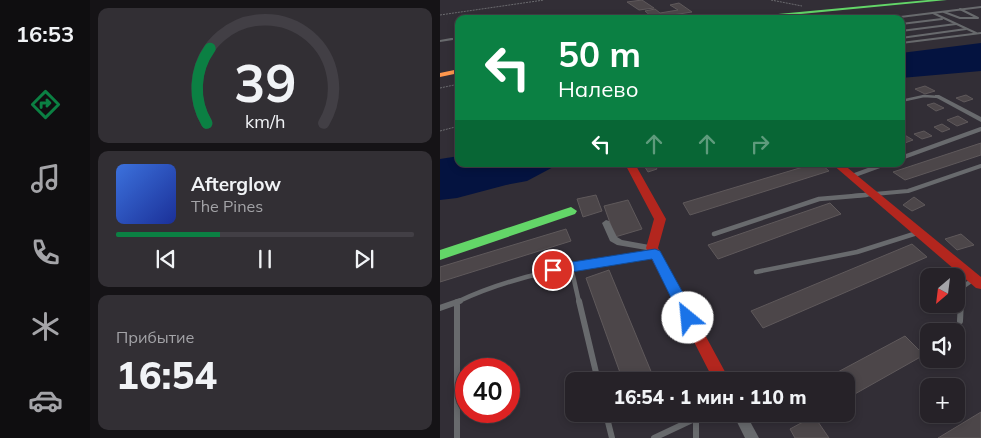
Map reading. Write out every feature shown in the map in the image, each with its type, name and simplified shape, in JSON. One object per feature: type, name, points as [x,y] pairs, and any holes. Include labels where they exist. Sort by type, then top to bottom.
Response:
[{"type":"street","points":[[783,15],[944,6]]},
{"type":"street","points":[[440,41],[450,39]]},
{"type":"street","points":[[440,75],[455,72]]},
{"type":"street","points":[[938,96],[981,120]]},
{"type":"street","points":[[632,167],[660,219],[661,224],[653,240],[654,251],[717,372]]},
{"type":"street","points":[[842,167],[979,280]]},
{"type":"street","points":[[440,255],[571,211]]},
{"type":"street","points":[[606,223],[613,239],[620,243],[654,251]]},
{"type":"street","points":[[743,422],[752,438]]},
{"type":"lane","points":[[944,6],[960,18],[978,18],[960,9]]},
{"type":"lane","points":[[905,16],[932,13],[944,6],[960,9],[981,7]]},
{"type":"lane","points":[[972,8],[981,12]]},
{"type":"lane","points":[[932,13],[977,34]]},
{"type":"lane","points":[[905,23],[944,18]]},
{"type":"lane","points":[[905,30],[956,24]]},
{"type":"lane","points":[[905,37],[966,29]]},
{"type":"lane","points":[[905,43],[981,33]]},
{"type":"lane","points":[[905,100],[924,96],[938,96]]},
{"type":"lane","points":[[905,157],[981,129]]},
{"type":"lane","points":[[714,234],[819,199],[908,191],[981,166]]},
{"type":"lane","points":[[852,176],[877,167]]},
{"type":"lane","points":[[756,272],[856,252],[919,232]]},
{"type":"lane","points":[[440,308],[457,302],[480,290],[535,273],[654,251]]},
{"type":"lane","points":[[571,267],[596,372]]},
{"type":"lane","points":[[960,321],[961,296],[964,286],[979,280]]},
{"type":"lane","points":[[457,302],[457,438]]},
{"type":"lane","points":[[608,422],[612,438]]},
{"type":"lane","points":[[654,438],[688,422]]},
{"type":"lane","points":[[696,422],[696,438]]},
{"type":"path","points":[[440,15],[544,0]]},
{"type":"path","points":[[440,88],[455,85]]},
{"type":"path","points":[[440,131],[455,127]]},
{"type":"shaded area","points":[[981,43],[981,71],[905,78],[905,52]]},
{"type":"shaded area","points":[[455,157],[455,167],[553,167],[527,181],[457,198],[440,200],[440,159]]},
{"type":"building","points":[[642,0],[654,8],[639,10],[627,2]]},
{"type":"building","points":[[679,3],[692,12],[672,15],[650,15],[645,11],[655,9],[660,13],[678,10],[670,5]]},
{"type":"building","points":[[925,86],[935,91],[925,94],[915,89]]},
{"type":"building","points":[[966,95],[973,99],[964,102],[956,98]]},
{"type":"building","points":[[934,103],[944,108],[936,111],[927,105]]},
{"type":"building","points":[[958,116],[968,122],[957,126],[947,120]]},
{"type":"building","points":[[942,124],[950,129],[942,132],[934,127]]},
{"type":"building","points":[[924,131],[932,136],[922,139],[914,134]]},
{"type":"building","points":[[905,135],[913,140],[905,143]]},
{"type":"building","points":[[981,143],[981,155],[905,180],[893,172]]},
{"type":"building","points":[[645,167],[656,167],[657,169],[648,172]]},
{"type":"building","points":[[803,167],[824,167],[829,171],[690,215],[683,203]]},
{"type":"building","points":[[596,195],[602,211],[583,217],[577,199]]},
{"type":"building","points":[[914,197],[925,205],[912,211],[903,205]]},
{"type":"building","points":[[628,200],[642,229],[615,237],[604,206]]},
{"type":"building","points":[[830,203],[841,214],[718,259],[708,245]]},
{"type":"building","points":[[566,229],[571,241],[440,282],[440,267]]},
{"type":"building","points":[[961,234],[974,245],[957,250],[945,239]]},
{"type":"building","points":[[912,244],[927,257],[763,328],[751,311]]},
{"type":"building","points":[[609,270],[651,372],[620,372],[586,278]]},
{"type":"building","points":[[905,336],[920,351],[920,357],[855,394],[855,372],[838,372]]},
{"type":"building","points":[[981,412],[981,438],[938,438],[965,423]]},
{"type":"building","points":[[803,422],[818,422],[829,438],[795,438],[790,429]]},
{"type":"traffic: fast","points":[[774,15],[945,0]]},
{"type":"traffic: fast","points":[[440,255],[571,211]]},
{"type":"traffic: slow","points":[[440,75],[455,72]]},
{"type":"traffic: jam","points":[[632,167],[660,219],[652,248],[717,372]]},
{"type":"traffic: jam","points":[[841,167],[981,284]]},
{"type":"route","points":[[553,270],[655,254],[688,318]]}]
